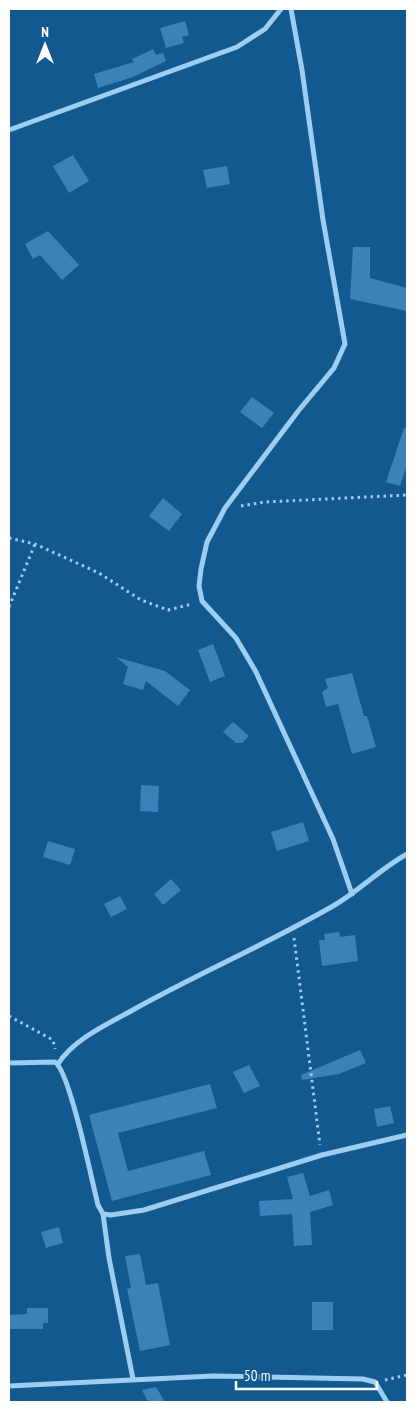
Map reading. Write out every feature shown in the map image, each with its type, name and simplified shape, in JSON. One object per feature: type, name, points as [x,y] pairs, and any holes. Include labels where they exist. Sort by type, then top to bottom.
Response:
[{"type":"street","points":[[9,130],[237,47],[265,29],[281,9]]},
{"type":"street","points":[[291,9],[345,344],[334,368],[299,410],[225,508],[204,552],[199,586],[202,601],[236,638],[256,672],[333,839],[352,894]]},
{"type":"street","points":[[58,1064],[68,1050],[113,1021],[184,981],[293,928],[352,894],[386,865],[407,854]]},
{"type":"street","points":[[9,1062],[45,1061],[58,1064]]},
{"type":"street","points":[[58,1064],[72,1102],[98,1205],[103,1214],[109,1258],[132,1379]]},
{"type":"street","points":[[103,1214],[111,1215],[144,1210],[322,1155],[407,1135]]},
{"type":"street","points":[[9,1386],[213,1376],[363,1379],[375,1382],[387,1402]]},
{"type":"path","points":[[225,508],[265,502],[407,495]]},
{"type":"path","points":[[9,538],[35,544],[99,573],[141,600],[168,610],[202,601]]},
{"type":"path","points":[[9,606],[35,544]]},
{"type":"path","points":[[293,928],[322,1155]]},
{"type":"path","points":[[9,1016],[53,1040],[58,1064]]},
{"type":"path","points":[[375,1382],[407,1376]]},
{"type":"building","points":[[185,21],[189,35],[182,37],[184,43],[166,48],[160,28]]},
{"type":"building","points":[[153,49],[156,55],[163,53],[166,61],[133,77],[98,88],[94,74],[134,62],[132,59]]},
{"type":"building","points":[[73,155],[89,181],[69,193],[53,166]]},
{"type":"building","points":[[227,166],[230,184],[207,188],[203,170]]},
{"type":"building","points":[[48,231],[79,265],[62,280],[40,255],[33,259],[25,244]]},
{"type":"building","points":[[353,247],[370,247],[370,278],[407,288],[407,311],[350,299]]},
{"type":"building","points":[[252,397],[274,413],[262,428],[240,412]]},
{"type":"building","points":[[404,428],[407,428],[407,465],[400,486],[386,482]]},
{"type":"building","points":[[163,498],[182,514],[169,531],[149,516]]},
{"type":"building","points":[[213,644],[225,676],[210,682],[198,650]]},
{"type":"building","points":[[116,657],[165,671],[190,690],[178,706],[146,681],[143,690],[123,684],[128,667]]},
{"type":"building","points":[[352,673],[364,716],[367,716],[376,747],[352,754],[338,704],[326,707],[322,692],[328,688],[325,679]]},
{"type":"building","points":[[233,722],[249,736],[242,743],[236,743],[223,732]]},
{"type":"building","points":[[141,785],[159,786],[158,812],[140,811]]},
{"type":"building","points":[[303,822],[309,841],[277,851],[271,832]]},
{"type":"building","points":[[48,841],[75,849],[70,865],[43,857]]},
{"type":"building","points":[[171,879],[181,890],[163,905],[154,894]]},
{"type":"building","points":[[120,896],[127,909],[111,917],[104,904]]},
{"type":"building","points":[[339,932],[340,937],[355,935],[358,961],[322,966],[319,940],[325,940],[324,934]]},
{"type":"building","points":[[360,1050],[366,1063],[339,1074],[302,1080],[301,1075]]},
{"type":"building","points":[[249,1065],[260,1086],[244,1093],[233,1072]]},
{"type":"building","points":[[210,1084],[217,1108],[118,1133],[128,1171],[204,1151],[211,1175],[112,1201],[89,1115]]},
{"type":"building","points":[[390,1106],[394,1123],[377,1127],[374,1109]]},
{"type":"building","points":[[303,1173],[310,1196],[329,1190],[333,1205],[310,1212],[312,1245],[294,1246],[292,1214],[260,1216],[259,1201],[293,1199],[287,1177]]},
{"type":"building","points":[[59,1227],[63,1243],[46,1248],[41,1232]]},
{"type":"building","points":[[140,1254],[146,1285],[158,1283],[170,1345],[140,1351],[127,1289],[131,1288],[125,1256]]},
{"type":"building","points":[[312,1302],[333,1302],[333,1330],[312,1330]]},
{"type":"building","points":[[27,1308],[48,1308],[48,1323],[43,1323],[43,1329],[9,1329],[9,1315],[27,1314]]},
{"type":"building","points":[[156,1387],[165,1402],[148,1402],[142,1390]]}]
